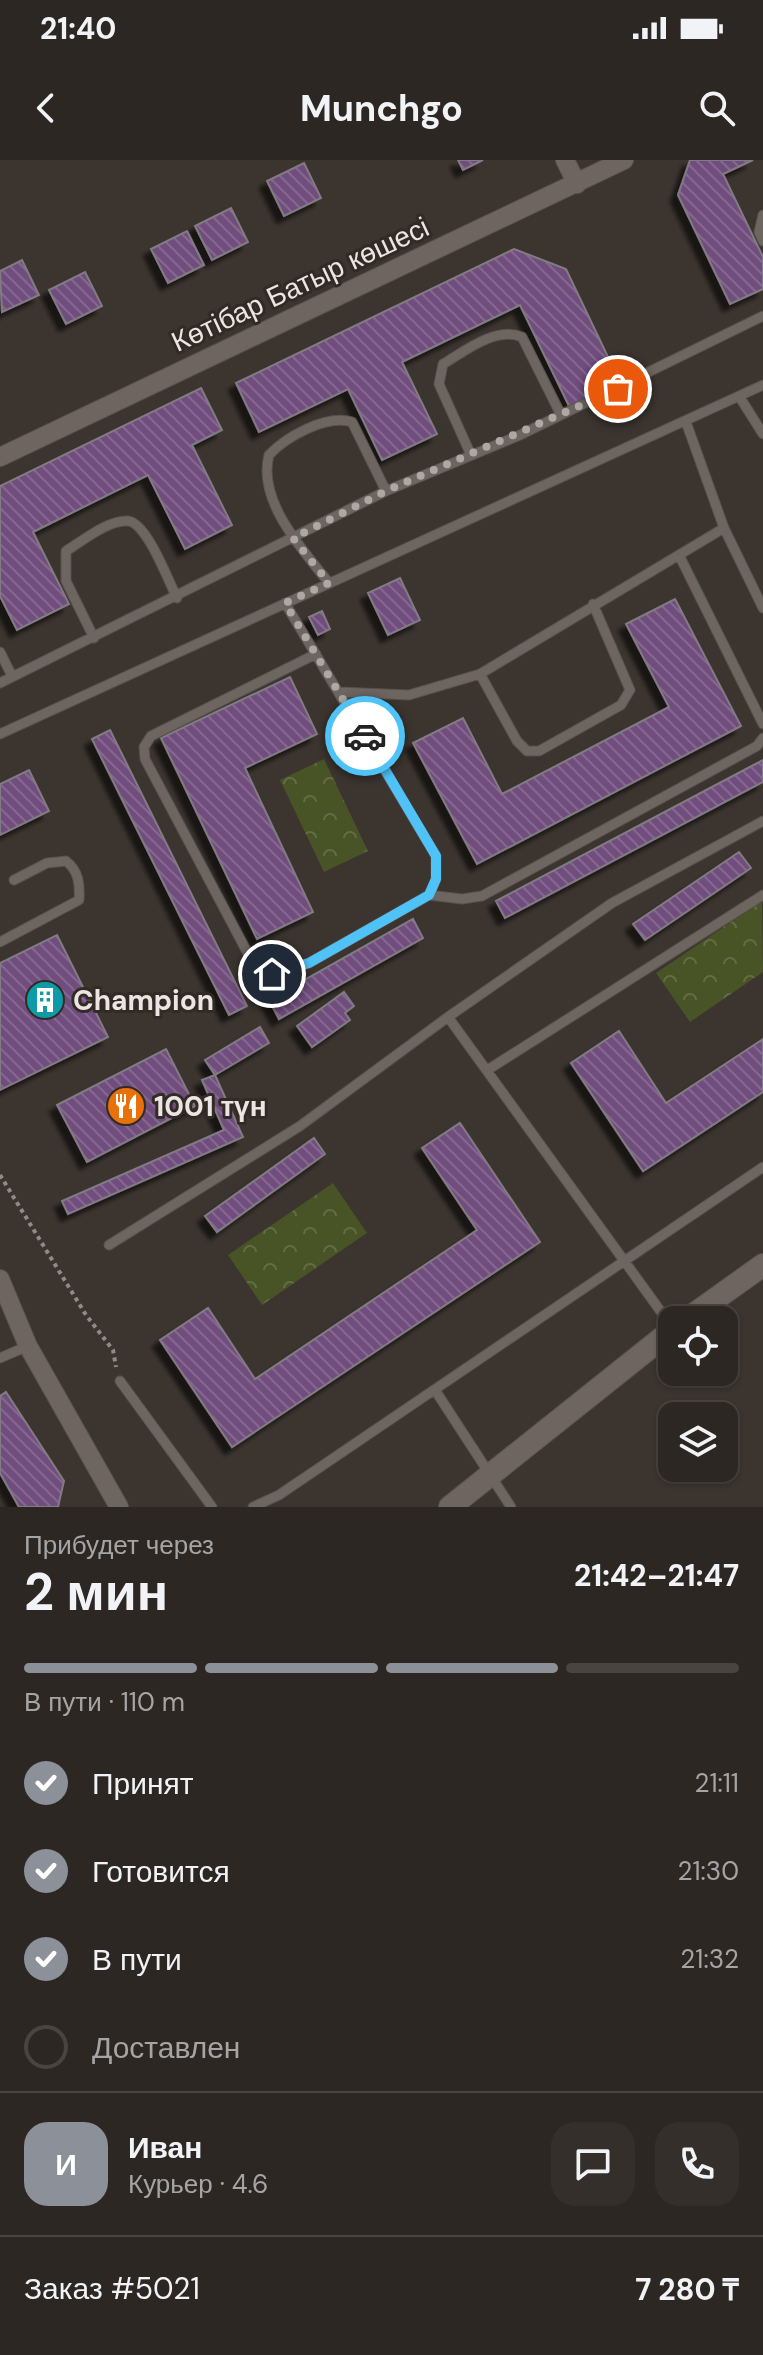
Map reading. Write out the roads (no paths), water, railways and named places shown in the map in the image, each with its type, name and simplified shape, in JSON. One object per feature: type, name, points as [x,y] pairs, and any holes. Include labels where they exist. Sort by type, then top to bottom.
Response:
[{"type":"main road","points":[[706,1306],[763,1265]]},
{"type":"main road","points":[[450,1507],[658,1339]]},
{"type":"street","points":[[565,160],[577,184]]},
{"type":"street","name":"Көтібар Батыр көшесі","points":[[0,457],[624,160]]},
{"type":"street","points":[[0,1279],[28,1346],[119,1507]]},
{"type":"lane","points":[[763,215],[759,232],[763,241]]},
{"type":"lane","points":[[0,683],[177,598],[386,491],[561,415],[763,316]]},
{"type":"lane","points":[[471,455],[439,384],[443,364],[473,346],[504,333],[522,337],[561,415]]},
{"type":"lane","points":[[0,734],[763,385]]},
{"type":"lane","points":[[739,396],[763,434]]},
{"type":"lane","points":[[329,583],[293,538],[267,477],[269,455],[280,443],[331,420],[352,422],[386,491]]},
{"type":"lane","points":[[686,422],[724,528],[763,608]]},
{"type":"lane","points":[[94,638],[66,581],[66,551],[115,524],[128,521],[142,527],[177,598]]},
{"type":"lane","points":[[339,692],[409,695],[480,674],[724,528]]},
{"type":"lane","points":[[679,555],[763,724]]},
{"type":"lane","points":[[285,603],[436,856],[436,879],[429,895]]},
{"type":"lane","points":[[480,674],[517,741],[527,751],[539,751],[621,705],[630,690],[593,604]]},
{"type":"lane","points":[[0,652],[12,676]]},
{"type":"lane","points":[[316,654],[151,736],[144,747],[145,759],[255,967],[272,974],[309,963],[429,895],[462,899],[482,896],[757,746],[763,738]]},
{"type":"lane","points":[[109,1245],[300,1126],[448,1017],[612,903],[763,821]]},
{"type":"lane","points":[[0,942],[79,900],[80,884],[73,866],[66,861],[47,863],[14,880]]},
{"type":"lane","points":[[489,1069],[763,895]]},
{"type":"lane","points":[[448,1017],[489,1069],[658,1309]]},
{"type":"lane","points":[[253,1507],[279,1495],[763,1167]]},
{"type":"lane","points":[[0,1358],[28,1346]]},
{"type":"lane","points":[[120,1381],[212,1507]]},
{"type":"lane","points":[[435,1390],[511,1507]]},
{"type":"place","name":"Champion","points":[[45,1000]]},
{"type":"place","name":"1001 түн","points":[[126,1106]]}]
